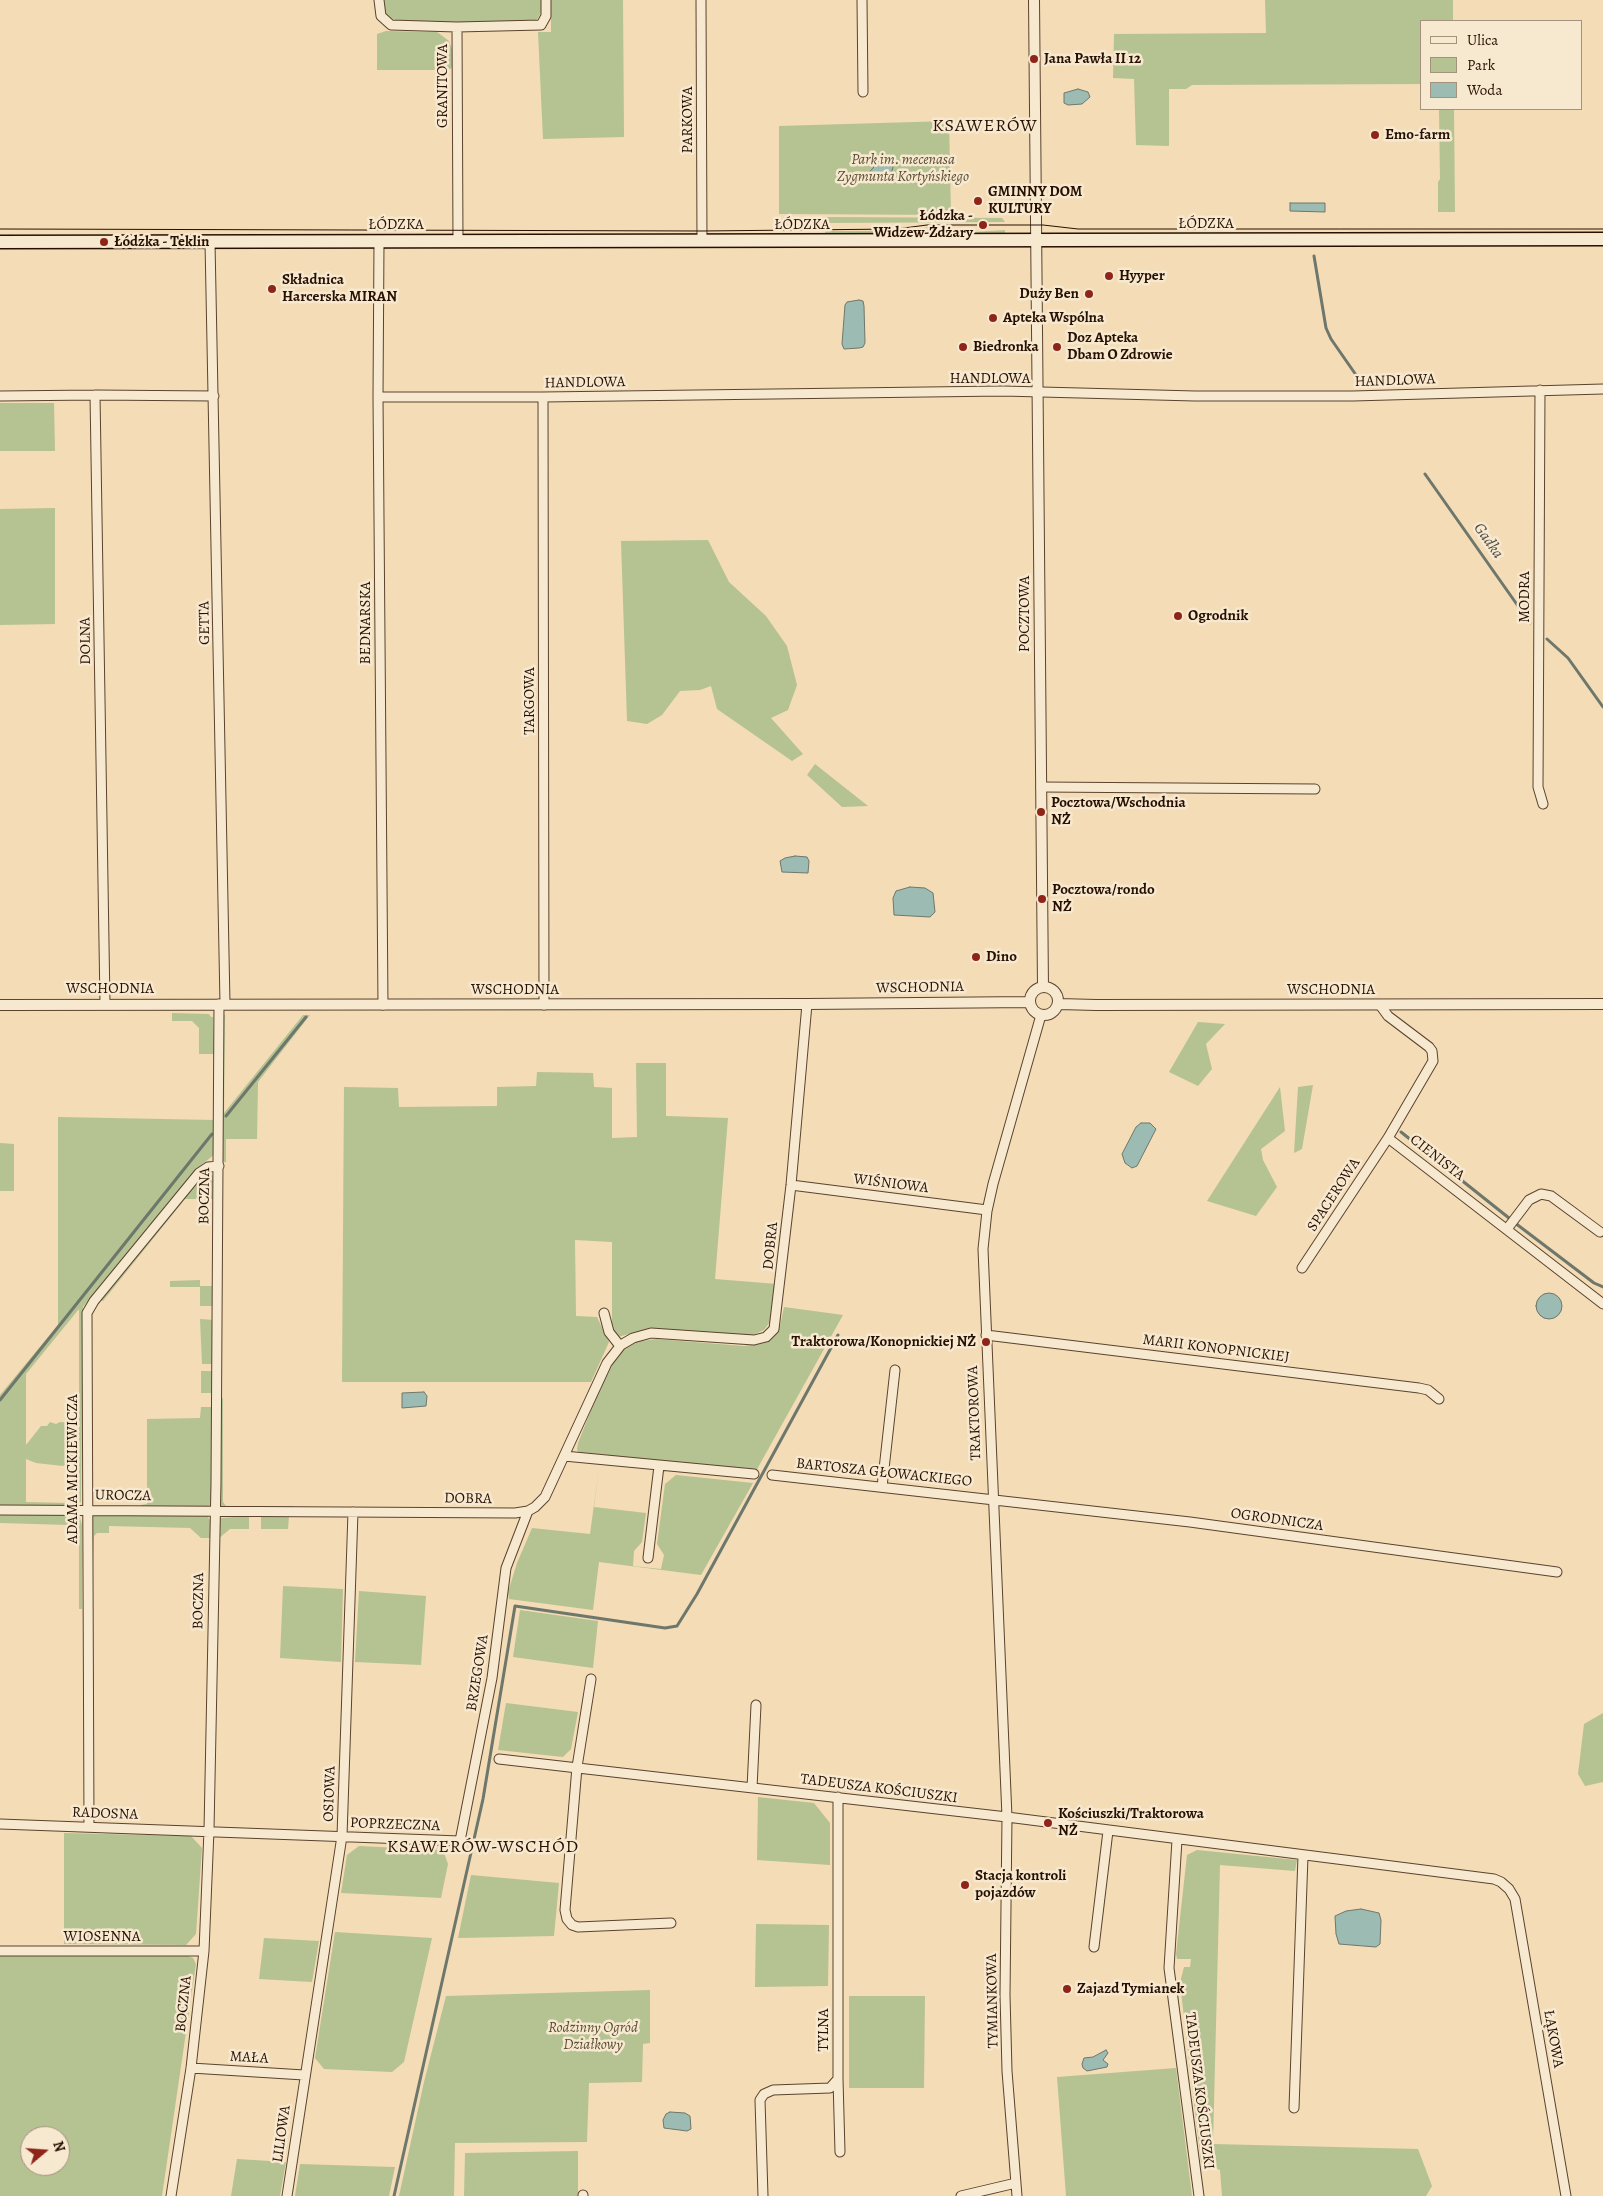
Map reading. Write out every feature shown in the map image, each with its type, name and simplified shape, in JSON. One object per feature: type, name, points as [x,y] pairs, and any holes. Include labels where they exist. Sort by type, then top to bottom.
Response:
[{"type":"main road","name":"ŁÓDZKA","points":[[0,242],[1603,239]]},
{"type":"street","name":"GRANITOWA","points":[[379,0],[381,16],[391,25],[457,27],[458,241]]},
{"type":"street","points":[[457,27],[541,25],[546,16],[546,0]]},
{"type":"street","name":"PARKOWA","points":[[701,0],[702,241]]},
{"type":"street","points":[[862,0],[863,92]]},
{"type":"street","name":"POCZTOWA","points":[[1034,0],[1043,987]]},
{"type":"street","name":"GETTA","points":[[210,242],[214,396],[222,1004]]},
{"type":"street","name":"BEDNARSKA","points":[[379,242],[378,397],[383,1004]]},
{"type":"street","name":"HANDLOWA","points":[[378,397],[1038,392],[1195,396],[1324,396],[1603,389]]},
{"type":"street","name":"MODRA","points":[[1540,390],[1538,787],[1543,804]]},
{"type":"street","name":"DOLNA","points":[[96,395],[105,1004]]},
{"type":"street","points":[[0,396],[214,396]]},
{"type":"street","name":"TARGOWA","points":[[543,397],[544,1005]]},
{"type":"street","points":[[1041,787],[1315,789]]},
{"type":"street","points":[[1043,987],[1054,991],[1058,1004],[1053,1012],[1042,1015],[1034,1010],[1030,1002],[1034,992],[1043,987]]},
{"type":"street","name":"WSCHODNIA","points":[[0,1005],[544,1005],[1030,1002]]},
{"type":"street","name":"BOCZNA","points":[[171,2196],[191,2068],[204,1951],[209,1830],[222,1004]]},
{"type":"street","name":"DOBRA","points":[[215,1512],[515,1513],[528,1511],[538,1505],[545,1497],[607,1363],[620,1346],[632,1338],[651,1333],[740,1340],[754,1340],[770,1334],[776,1322],[791,1185],[807,1004]]},
{"type":"street","name":"WSCHODNIA","points":[[1058,1004],[1603,1004]]},
{"type":"street","name":"CIENISTA","points":[[1380,1005],[1388,1016],[1429,1047],[1433,1056],[1431,1066],[1388,1138],[1603,1304]]},
{"type":"street","name":"TRAKTOROWA","points":[[1007,1817],[983,1264],[987,1210],[992,1184],[1042,1015]]},
{"type":"street","name":"SPACEROWA","points":[[1302,1268],[1388,1138]]},
{"type":"street","name":"ADAMA MICKIEWICZA","points":[[89,1827],[86,1317],[88,1310],[199,1173],[208,1167],[219,1166]]},
{"type":"street","name":"WIŚNIOWA","points":[[791,1185],[987,1210]]},
{"type":"street","points":[[1506,1229],[1529,1200],[1541,1194],[1551,1196],[1600,1232]]},
{"type":"street","points":[[604,1313],[609,1332],[620,1346]]},
{"type":"street","name":"MARII KONOPNICKIEJ","points":[[986,1335],[1420,1388],[1428,1390],[1439,1399]]},
{"type":"street","points":[[882,1487],[895,1370]]},
{"type":"street","points":[[564,1456],[754,1474]]},
{"type":"street","points":[[648,1558],[659,1466]]},
{"type":"street","name":"BARTOSZA GŁOWACKIEGO","points":[[772,1475],[992,1499]]},
{"type":"street","name":"OGRODNICZA","points":[[992,1499],[1190,1522],[1557,1572]]},
{"type":"street","name":"UROCZA","points":[[0,1510],[86,1509],[215,1512]]},
{"type":"street","name":"BRZEGOWA","points":[[460,1841],[492,1678],[506,1568],[528,1511]]},
{"type":"street","name":"OSIOWA","points":[[304,2075],[342,1836],[353,1512]]},
{"type":"street","points":[[591,1679],[577,1767],[565,1910],[567,1919],[570,1924],[578,1927],[671,1923]]},
{"type":"street","points":[[752,1788],[756,1705]]},
{"type":"street","name":"TADEUSZA KOŚCIUSZKI","points":[[500,1759],[1007,1817],[1494,1879],[1509,1889]]},
{"type":"street","name":"TYLNA","points":[[838,1797],[838,2079],[840,2152]]},
{"type":"street","name":"TYMIANKOWA","points":[[1007,1817],[1005,1995],[1007,2071],[1017,2196]]},
{"type":"street","name":"RADOSNA","points":[[0,1824],[209,1830]]},
{"type":"street","name":"POPRZECZNA","points":[[209,1830],[460,1841]]},
{"type":"street","points":[[1094,1947],[1108,1831]]},
{"type":"street","name":"TADEUSZA KOŚCIUSZKI","points":[[1177,1840],[1169,1968],[1199,2196]]},
{"type":"street","points":[[1294,2108],[1303,1856]]},
{"type":"street","name":"ŁĄKOWA","points":[[1509,1889],[1515,1899],[1566,2196]]},
{"type":"street","name":"WIOSENNA","points":[[0,1951],[204,1951]]},
{"type":"street","name":"MAŁA","points":[[191,2068],[304,2075]]},
{"type":"street","name":"LILIOWA","points":[[287,2196],[304,2075]]},
{"type":"street","points":[[764,2196],[760,2100],[764,2094],[772,2090],[830,2088],[838,2079]]},
{"type":"street","points":[[961,2196],[1016,2184]]},
{"type":"green space","points":[[382,0],[542,0],[542,11],[536,21],[530,23],[404,23],[390,18],[385,13]]},
{"type":"green space","points":[[551,0],[623,0],[624,137],[543,139],[538,32],[551,32]]},
{"type":"green space","points":[[1265,0],[1453,0],[1453,20],[1420,20],[1420,84],[1192,85],[1186,89],[1169,89],[1169,146],[1136,145],[1134,79],[1113,78],[1114,34],[1266,33]]},
{"type":"green space","points":[[386,31],[437,32],[449,41],[452,49],[453,67],[448,70],[377,70],[377,34]]},
{"type":"green space","points":[[1439,110],[1454,110],[1455,212],[1438,212],[1438,182],[1440,179]]},
{"type":"green space","name":"Park im. mecenasa Zygmunta Kortyńskiego","points":[[949,121],[951,215],[779,214],[779,126]]},
{"type":"green space","points":[[826,217],[1002,218],[1005,222],[825,223]]},
{"type":"green space","points":[[929,227],[952,227],[952,230],[974,230],[974,232],[1005,230],[1005,234],[825,234],[825,231],[896,231]]},
{"type":"green space","points":[[0,403],[54,403],[55,451],[0,451]]},
{"type":"green space","points":[[55,508],[55,624],[0,625],[0,509]]},
{"type":"green space","points":[[708,540],[729,582],[766,616],[787,646],[797,685],[788,710],[771,718],[803,754],[792,761],[717,709],[711,686],[700,690],[680,691],[662,715],[647,724],[627,721],[621,541]]},
{"type":"green space","points":[[815,764],[868,806],[842,807],[807,775]]},
{"type":"green space","points":[[172,1013],[209,1014],[213,1017],[214,1054],[199,1054],[199,1028],[192,1021],[172,1021]]},
{"type":"green space","points":[[225,1014],[224,1113],[303,1015],[310,1015],[258,1082],[257,1139],[226,1139],[226,1162],[222,1162],[222,1018]]},
{"type":"green space","points":[[1198,1022],[1225,1024],[1206,1044],[1212,1069],[1198,1086],[1169,1072]]},
{"type":"green space","points":[[636,1063],[666,1063],[666,1116],[728,1118],[715,1279],[777,1284],[772,1319],[764,1330],[748,1337],[650,1328],[618,1337],[614,1333],[612,1326],[612,1242],[575,1240],[576,1316],[597,1317],[609,1342],[591,1382],[342,1382],[344,1087],[398,1088],[399,1107],[497,1106],[497,1087],[536,1086],[537,1072],[593,1073],[594,1087],[612,1088],[612,1138],[637,1137]]},
{"type":"green space","points":[[1313,1085],[1302,1149],[1294,1153],[1298,1087]]},
{"type":"green space","points":[[1280,1087],[1285,1131],[1261,1149],[1263,1160],[1277,1187],[1256,1216],[1207,1201]]},
{"type":"green space","points":[[58,1117],[214,1120],[215,1154],[195,1170],[83,1307],[81,1502],[73,1506],[0,1507],[0,1395],[58,1325]],"holes":[[[79,1309],[79,1493],[69,1503],[26,1502],[26,1459],[36,1463],[63,1466],[76,1457],[75,1427],[71,1423],[60,1422],[56,1424],[50,1422],[47,1426],[41,1426],[26,1445],[26,1374]]]},
{"type":"green space","points":[[0,1143],[14,1144],[14,1191],[0,1191]]},
{"type":"green space","points":[[207,1173],[213,1176],[214,1199],[185,1199],[103,1301],[100,1300],[202,1176]]},
{"type":"green space","points":[[200,1280],[200,1286],[214,1286],[214,1306],[200,1306],[200,1287],[170,1287],[170,1281]]},
{"type":"green space","points":[[784,1307],[843,1315],[756,1471],[582,1454],[578,1452],[578,1443],[607,1370],[624,1347],[633,1342],[656,1339],[744,1346],[764,1343],[776,1333],[780,1326]]},
{"type":"green space","points":[[200,1319],[214,1320],[213,1364],[202,1364]]},
{"type":"green space","points":[[201,1371],[213,1371],[213,1393],[201,1393]]},
{"type":"green space","points":[[223,1398],[223,1502],[226,1506],[294,1506],[294,1508],[221,1508],[220,1400]]},
{"type":"green space","points":[[201,1407],[213,1407],[212,1500],[210,1505],[206,1508],[141,1507],[141,1505],[147,1504],[147,1419],[200,1418]]},
{"type":"green space","points":[[599,1468],[594,1507],[646,1513],[642,1542],[634,1551],[633,1566],[661,1569],[664,1555],[657,1544],[665,1484],[676,1475],[753,1483],[701,1575],[599,1562],[593,1610],[509,1599],[508,1592],[517,1563],[532,1528],[590,1534]]},
{"type":"green space","points":[[0,1513],[76,1513],[79,1515],[82,1525],[82,1609],[79,1609],[79,1535],[69,1525],[0,1523]]},
{"type":"green space","points":[[96,1514],[207,1515],[211,1522],[211,1538],[201,1538],[190,1528],[109,1526],[109,1533],[97,1533],[94,1536],[93,1568],[90,1568],[92,1517]]},
{"type":"green space","points":[[249,1516],[249,1529],[230,1529],[218,1539],[219,1520],[221,1518]]},
{"type":"green space","points":[[261,1516],[289,1516],[288,1529],[261,1529]]},
{"type":"green space","points":[[283,1586],[343,1589],[341,1662],[280,1658]]},
{"type":"green space","points":[[359,1591],[426,1596],[421,1665],[355,1662]]},
{"type":"green space","points":[[520,1610],[598,1621],[593,1668],[513,1657]]},
{"type":"green space","points":[[506,1703],[578,1712],[571,1749],[563,1757],[498,1750]]},
{"type":"green space","points":[[1603,1713],[1603,1782],[1585,1786],[1578,1774],[1584,1724]]},
{"type":"green space","points":[[758,1797],[814,1803],[830,1823],[830,1865],[757,1860]]},
{"type":"green space","points":[[64,1833],[191,1836],[202,1848],[196,1934],[186,1945],[64,1944]]},
{"type":"green space","points":[[359,1846],[443,1850],[448,1864],[441,1898],[341,1893],[347,1855]]},
{"type":"green space","points":[[1197,1850],[1297,1860],[1295,1871],[1220,1865],[1213,2144],[1418,2149],[1432,2186],[1426,2196],[1222,2196],[1220,2170],[1201,2162],[1180,1983],[1184,1967],[1190,1967],[1191,1959],[1177,1959],[1176,1954],[1187,1855]]},
{"type":"green space","points":[[471,1875],[559,1883],[554,1936],[458,1938]]},
{"type":"green space","points":[[756,1924],[829,1925],[828,1986],[755,1987]]},
{"type":"green space","points":[[335,1932],[432,1938],[404,2062],[392,2072],[324,2069],[315,2058]]},
{"type":"green space","points":[[264,1938],[319,1941],[312,1982],[259,1979]]},
{"type":"green space","points":[[0,1954],[188,1956],[193,1958],[196,1964],[162,2196],[0,2196]]},
{"type":"green space","name":"Rodzinny Ogród Działkowy","points":[[650,1990],[650,2043],[643,2044],[642,2082],[589,2083],[587,2142],[455,2143],[454,2196],[399,2196],[424,2082],[446,1996]]},
{"type":"green space","points":[[849,1996],[925,1996],[924,2088],[849,2088]]},
{"type":"green space","points":[[1176,2068],[1192,2196],[1066,2196],[1057,2077]]},
{"type":"green space","points":[[578,2151],[578,2196],[464,2196],[465,2153]]},
{"type":"green space","points":[[237,2159],[286,2162],[280,2196],[231,2196]]},
{"type":"green space","points":[[300,2164],[395,2167],[389,2196],[295,2196]]},
{"type":"water","points":[[1078,89],[1088,92],[1090,97],[1082,104],[1068,105],[1064,103],[1064,93]]},
{"type":"water","points":[[881,159],[889,162],[893,167],[892,171],[890,175],[870,182],[866,176]]},
{"type":"water","points":[[1290,203],[1325,203],[1325,212],[1290,211]]},
{"type":"water","points":[[863,301],[864,306],[865,343],[863,347],[844,349],[842,344],[845,305],[847,302]]},
{"type":"water","points":[[795,856],[807,857],[809,861],[808,873],[782,872],[780,861]]},
{"type":"water","points":[[910,887],[925,888],[933,893],[935,912],[930,917],[894,915],[893,898],[896,891]]},
{"type":"water","points":[[1141,1123],[1150,1123],[1156,1129],[1137,1166],[1132,1168],[1125,1163],[1122,1154],[1136,1127]]},
{"type":"water","points":[[1549,1293],[1558,1297],[1562,1306],[1558,1315],[1549,1319],[1540,1315],[1536,1306],[1540,1297]]},
{"type":"water","points":[[424,1392],[427,1396],[426,1406],[402,1408],[402,1393]]},
{"type":"water","points":[[1361,1909],[1379,1913],[1381,1920],[1380,1944],[1376,1947],[1339,1944],[1336,1934],[1335,1916],[1346,1911]]},
{"type":"water","points":[[1106,2050],[1108,2053],[1103,2060],[1108,2064],[1107,2067],[1087,2071],[1083,2068],[1084,2058],[1093,2057]]},
{"type":"water","points":[[670,2112],[685,2113],[690,2116],[691,2129],[687,2131],[664,2128],[663,2120],[666,2114]]},
{"type":"waterway","name":"Gadka","points":[[1314,256],[1326,328],[1331,339],[1363,385]]},
{"type":"waterway","name":"Gadka","points":[[1425,474],[1530,623]]},
{"type":"waterway","name":"Gadka","points":[[1547,639],[1568,658],[1603,707]]},
{"type":"waterway","points":[[226,1116],[306,1017]]},
{"type":"waterway","points":[[1401,1132],[1519,1226],[1594,1283],[1603,1287]]},
{"type":"waterway","points":[[0,1400],[212,1134]]},
{"type":"waterway","points":[[394,2196],[483,1799],[515,1606],[665,1628],[677,1626],[697,1594],[838,1335]]},
{"type":"tram line","points":[[0,229],[702,231],[896,229],[927,225],[1043,225],[1078,229],[1603,229]]},
{"type":"place","name":"Jana Pawła II 12","points":[[1034,59]]},
{"type":"place","name":"Emo-farm","points":[[1375,135]]},
{"type":"place","name":"GMINNY DOM KULTURY","points":[[978,201]]},
{"type":"place","name":"Łódzka - Widzew-Żdżary","points":[[983,225]]},
{"type":"place","name":"Łódzka - Teklin","points":[[104,242]]},
{"type":"place","name":"Hyyper","points":[[1109,276]]},
{"type":"place","name":"Składnica Harcerska MIRAN","points":[[272,289]]},
{"type":"place","name":"Duży Ben","points":[[1089,294]]},
{"type":"place","name":"Apteka Wspólna","points":[[993,318]]},
{"type":"place","name":"Biedronka","points":[[963,347]]},
{"type":"place","name":"Doz Apteka Dbam O Zdrowie","points":[[1057,347]]},
{"type":"place","name":"Ogrodnik","points":[[1178,616]]},
{"type":"place","name":"Pocztowa/Wschodnia NŻ","points":[[1041,812]]},
{"type":"place","name":"Pocztowa/rondo NŻ","points":[[1042,899]]},
{"type":"place","name":"Dino","points":[[976,957]]},
{"type":"place","name":"Traktorowa/Konopnickiej NŻ","points":[[986,1342]]},
{"type":"place","name":"Kościuszki/Traktorowa NŻ","points":[[1048,1823]]},
{"type":"place","name":"Stacja kontroli pojazdów","points":[[965,1885]]},
{"type":"place","name":"Zajazd Tymianek","points":[[1067,1989]]},
{"type":"district","name":"KSAWERÓW","points":[[985,127]]},
{"type":"district","name":"KSAWERÓW-WSCHÓD","points":[[483,1848]]}]
